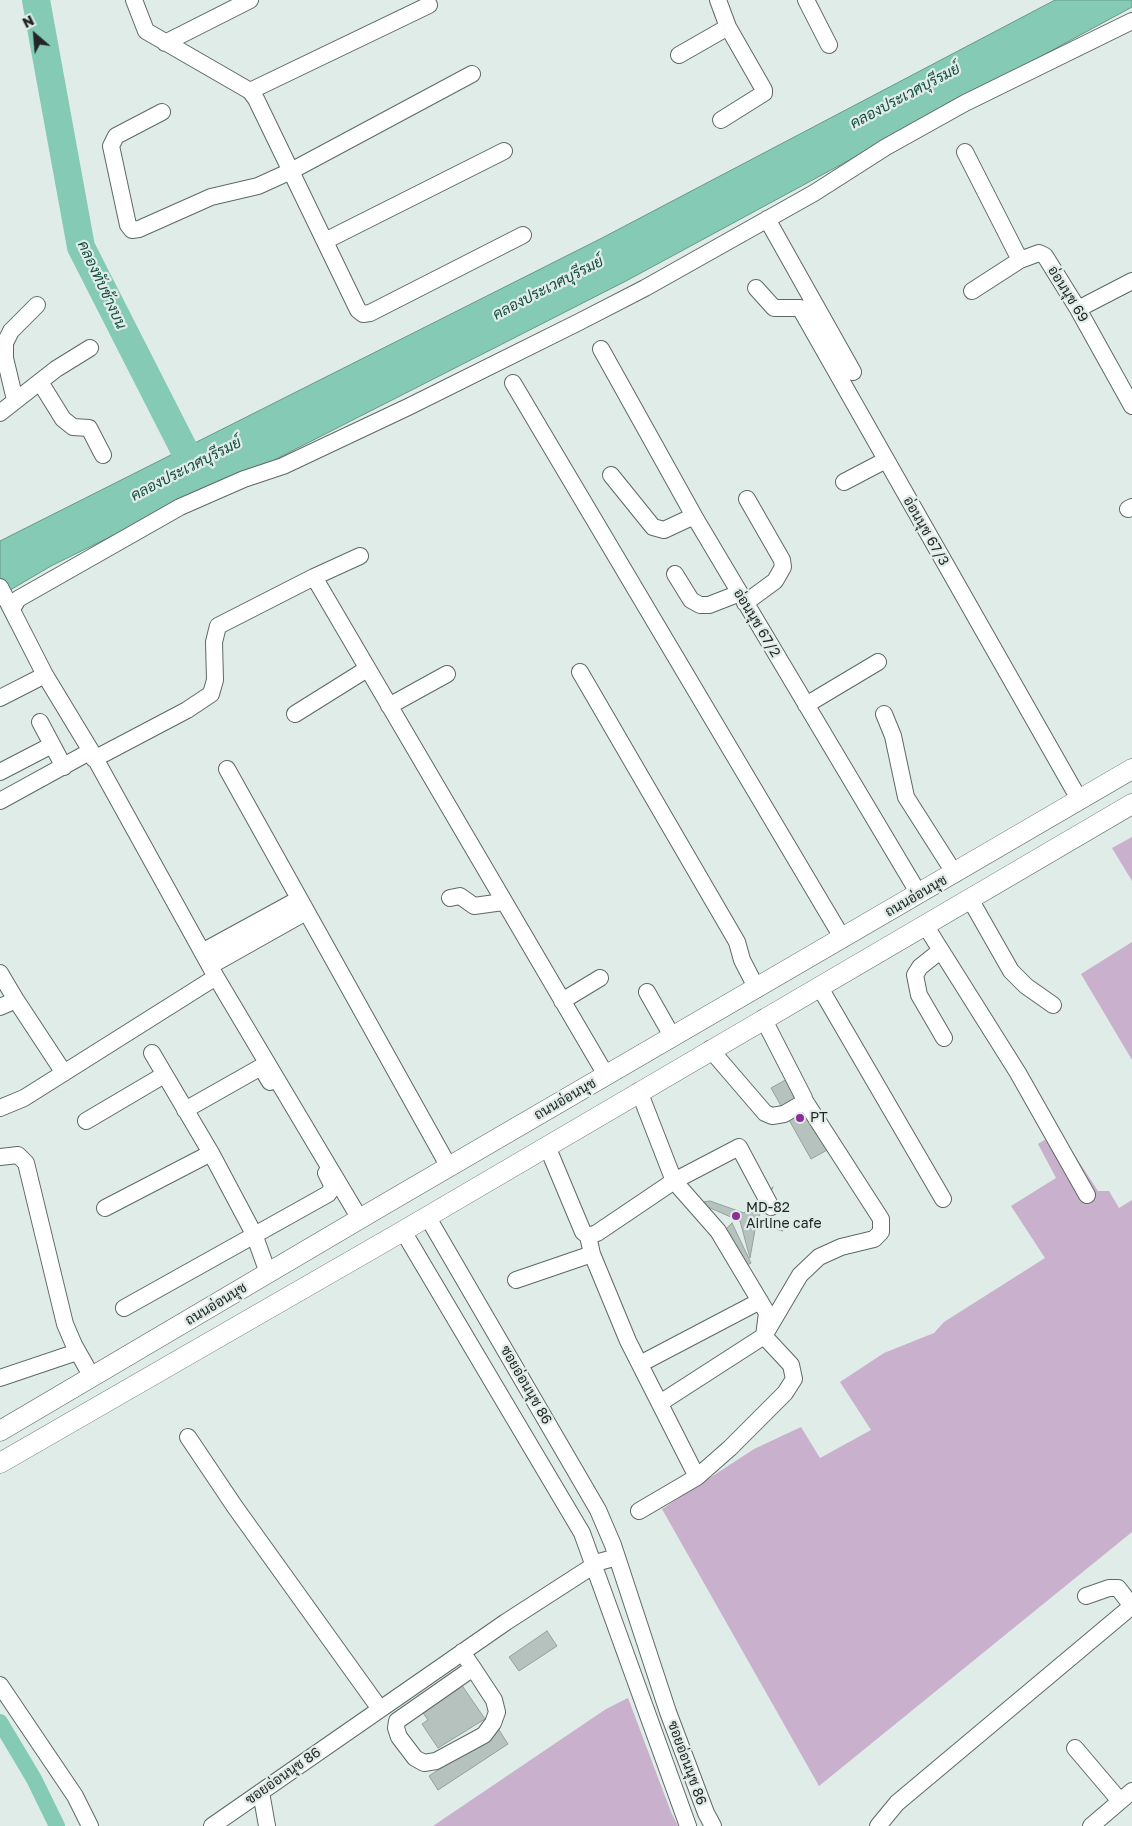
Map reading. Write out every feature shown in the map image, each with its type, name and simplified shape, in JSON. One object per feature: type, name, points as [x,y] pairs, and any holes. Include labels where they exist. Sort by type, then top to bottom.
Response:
[{"type":"main road","name":"ถนนอ่อนนุช","points":[[0,1431],[672,1036],[757,989],[1132,769]]},
{"type":"main road","points":[[0,1463],[403,1231],[710,1049],[1132,804]]},
{"type":"main road","points":[[410,1190],[427,1216]]},
{"type":"main road","points":[[385,1204],[403,1231]]},
{"type":"street","points":[[134,0],[146,31],[250,91],[358,310],[363,314],[370,313],[524,235]]},
{"type":"street","points":[[165,43],[250,0]]},
{"type":"street","points":[[718,0],[728,27],[764,90],[764,93],[721,120]]},
{"type":"street","points":[[806,0],[829,45]]},
{"type":"street","points":[[250,91],[429,5]]},
{"type":"street","points":[[10,606],[18,599],[180,507],[244,479],[283,466],[408,407],[644,288],[814,193],[886,146],[965,102],[1132,21]]},
{"type":"street","points":[[678,55],[728,27]]},
{"type":"street","points":[[162,112],[116,136],[111,146],[128,225],[132,230],[139,229],[202,200],[258,186],[291,171],[472,74]]},
{"type":"street","points":[[325,240],[504,150]]},
{"type":"street","points":[[965,152],[1020,260]]},
{"type":"street","points":[[767,219],[853,372]]},
{"type":"street","name":"อ่อนนุช 69","points":[[972,291],[1020,260],[1039,253],[1045,256],[1078,309],[1132,406]]},
{"type":"street","points":[[1078,309],[1132,281]]},
{"type":"street","name":"อ่อนนุช 67/3","points":[[756,288],[774,308],[800,308],[1079,799]]},
{"type":"street","points":[[15,400],[5,358],[5,343],[11,331],[37,305]]},
{"type":"street","points":[[0,412],[90,348]]},
{"type":"street","name":"อ่อนนุช 67/2","points":[[601,349],[694,516],[919,894]]},
{"type":"street","points":[[40,382],[63,419],[73,427],[89,428],[103,455]]},
{"type":"street","points":[[513,382],[843,939]]},
{"type":"street","points":[[844,482],[886,460]]},
{"type":"street","points":[[611,475],[653,526],[664,530],[694,516]]},
{"type":"street","points":[[675,574],[691,600],[700,605],[710,605],[742,598],[775,581],[783,567],[782,560],[747,500]]},
{"type":"street","points":[[0,801],[64,767],[187,710],[211,694],[215,680],[214,642],[218,626],[240,612],[360,556]]},
{"type":"street","points":[[314,577],[606,1075]]},
{"type":"street","points":[[0,587],[45,675],[92,755],[209,965],[360,1219]]},
{"type":"street","points":[[806,706],[878,662]]},
{"type":"street","points":[[295,714],[367,669]]},
{"type":"street","points":[[580,672],[737,942],[742,960],[757,989]]},
{"type":"street","points":[[389,706],[447,674]]},
{"type":"street","points":[[0,698],[45,675]]},
{"type":"street","points":[[884,714],[893,736],[901,781],[906,797],[955,874]]},
{"type":"street","points":[[40,722],[64,767]]},
{"type":"street","points":[[0,772],[52,745]]},
{"type":"street","points":[[227,769],[449,1167]]},
{"type":"street","points":[[450,898],[460,896],[474,906],[503,902]]},
{"type":"street","points":[[970,898],[1011,971],[1026,986],[1053,1005]]},
{"type":"street","points":[[0,1108],[24,1098],[64,1073],[209,965],[303,906]]},
{"type":"street","points":[[925,925],[1018,1073],[1087,1195]]},
{"type":"street","points":[[940,951],[920,967],[915,975],[919,995],[944,1038]]},
{"type":"street","points":[[0,973],[64,1073]]},
{"type":"street","points":[[562,1002],[600,978]]},
{"type":"street","points":[[820,986],[943,1199]]},
{"type":"street","points":[[647,992],[672,1036]]},
{"type":"street","points":[[0,1007],[16,1000]]},
{"type":"street","points":[[660,1403],[764,1336],[800,1275],[819,1257],[841,1247],[874,1239],[881,1232],[881,1219],[805,1101],[764,1018]]},
{"type":"street","points":[[710,1049],[765,1113],[772,1116],[784,1114],[805,1101]]},
{"type":"street","points":[[152,1053],[211,1153],[254,1234],[268,1273]]},
{"type":"street","points":[[124,1308],[328,1194],[333,1187],[261,1067],[185,1110]]},
{"type":"street","points":[[86,1121],[164,1075]]},
{"type":"street","points":[[639,1091],[674,1181],[718,1231],[767,1313],[764,1336]]},
{"type":"street","points":[[547,1146],[583,1232],[588,1236],[592,1254],[628,1341],[697,1477]]},
{"type":"street","points":[[588,1236],[597,1233],[674,1181],[739,1147],[771,1207]]},
{"type":"street","points":[[105,1208],[211,1153]]},
{"type":"street","points":[[0,1157],[18,1155],[26,1163],[65,1324],[77,1352],[92,1377]]},
{"type":"street","name":"ซอยอ่อนนุช 86","points":[[427,1216],[598,1510],[616,1557],[668,1712],[706,1813],[713,1826]]},
{"type":"street","name":"ซอยอ่อนนุช 86","points":[[403,1231],[572,1512],[594,1565],[688,1826]]},
{"type":"street","points":[[516,1280],[592,1254]]},
{"type":"street","points":[[640,1364],[760,1301]]},
{"type":"street","points":[[639,1511],[697,1477],[758,1421],[785,1393],[794,1379],[791,1365],[764,1336]]},
{"type":"street","points":[[0,1378],[77,1352]]},
{"type":"street","points":[[188,1437],[235,1507],[380,1709]]},
{"type":"street","name":"ซอยอ่อนนุช 86","points":[[212,1826],[462,1652],[594,1565],[616,1557]]},
{"type":"street","points":[[878,1826],[896,1803],[1132,1606],[1118,1588],[1110,1588],[1086,1596]]},
{"type":"street","points":[[462,1652],[473,1668],[494,1700],[497,1712],[494,1723],[484,1735],[436,1761],[424,1763],[415,1758],[399,1737],[396,1728],[397,1721],[473,1668]]},
{"type":"street","points":[[0,1685],[75,1796],[90,1826]]},
{"type":"street","points":[[1075,1748],[1127,1797],[1090,1826]]},
{"type":"street","points":[[261,1792],[267,1826]]},
{"type":"shaded area","points":[[1132,837],[1132,881],[1112,848]]},
{"type":"shaded area","points":[[1132,942],[1132,1060],[1081,974]]},
{"type":"shaded area","points":[[1059,1131],[1098,1191],[1109,1191],[1119,1208],[1132,1200],[1132,1532],[819,1786],[662,1509],[754,1449],[801,1427],[820,1458],[871,1430],[840,1382],[884,1353],[934,1333],[944,1322],[1045,1258],[1011,1206],[1056,1178],[1038,1144]]},
{"type":"shaded area","points":[[628,1698],[678,1826],[433,1826],[606,1709]]},
{"type":"water","name":"คลองประเวศบุรีรมย์","points":[[1055,0],[1132,0],[1132,7],[626,281],[225,485],[193,496],[51,566],[0,596],[0,541],[602,238]]},
{"type":"building","name":"PT","points":[[789,1078],[829,1149],[811,1159],[771,1088]]},
{"type":"building","points":[[773,1187],[758,1218],[773,1224],[783,1231],[756,1224],[750,1258],[740,1221],[708,1207],[702,1202],[710,1201],[744,1213]]},
{"type":"building","points":[[732,1223],[751,1263],[738,1269],[717,1238]]},
{"type":"building","points":[[547,1631],[557,1646],[519,1671],[509,1657]]},
{"type":"building","points":[[461,1684],[485,1719],[438,1748],[422,1724],[428,1720],[421,1710]]},
{"type":"building","points":[[499,1730],[508,1744],[438,1790],[429,1776]]},
{"type":"waterway","name":"คลองทับช้างบน","points":[[36,0],[81,247],[193,467]]},
{"type":"waterway","points":[[0,1722],[34,1779],[57,1826]]},
{"type":"place","name":"PT","points":[[800,1118]]},
{"type":"place","name":"MD-82 Airline cafe","points":[[736,1216]]}]
